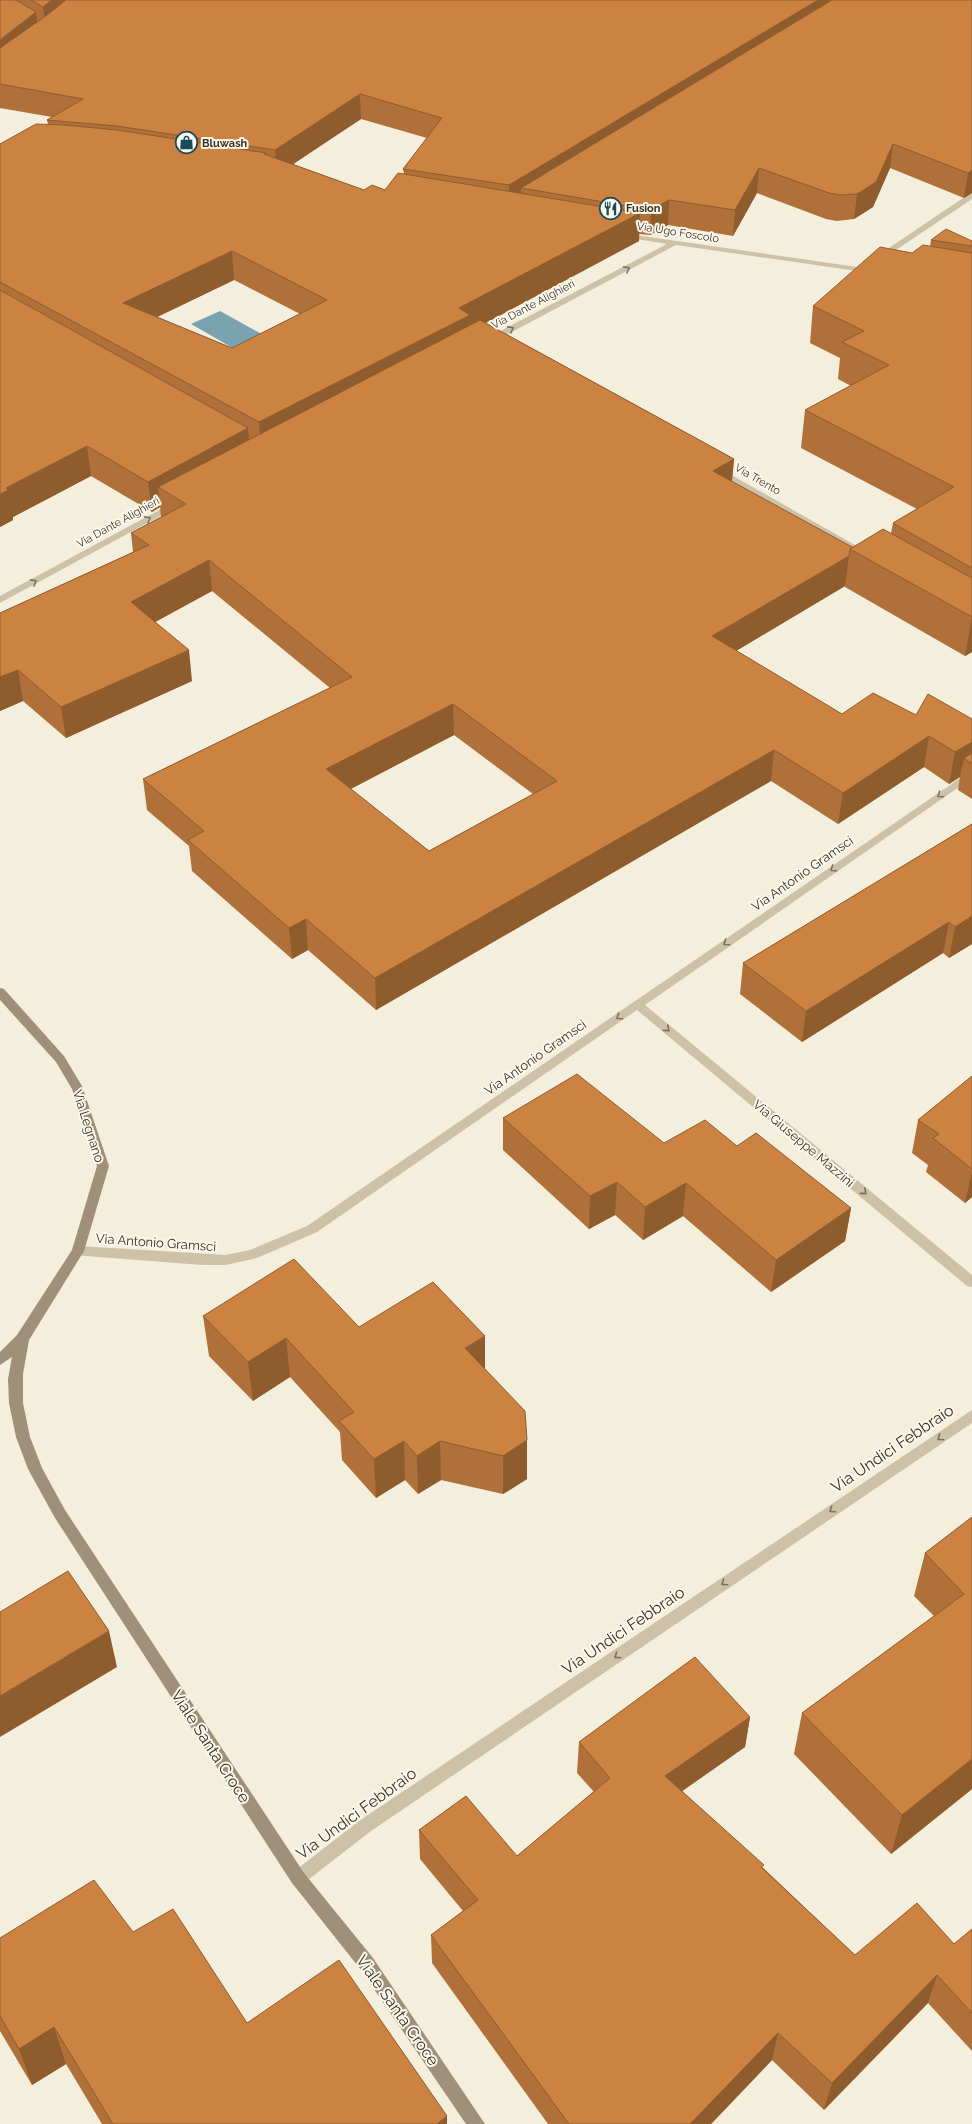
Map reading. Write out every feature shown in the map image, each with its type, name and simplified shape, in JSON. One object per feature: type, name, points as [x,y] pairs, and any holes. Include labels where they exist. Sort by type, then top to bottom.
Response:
[{"type":"street","points":[[862,270],[972,196]]},
{"type":"street","name":"Via Ugo Foscolo","points":[[611,232],[674,243],[878,272]]},
{"type":"street","name":"Via Dante Alighieri","points":[[491,342],[674,243]]},
{"type":"street","name":"Via Trento","points":[[711,466],[876,561]]},
{"type":"street","name":"Via Dante Alighieri","points":[[0,600],[186,499]]},
{"type":"street","name":"Via Antonio Gramsci","points":[[78,1250],[202,1260],[226,1260],[252,1254],[312,1229],[972,773]]},
{"type":"street","name":"Via Legnano","points":[[0,992],[60,1059],[78,1089],[103,1166],[78,1250],[22,1339]]},
{"type":"street","name":"Via Giuseppe Mazzini","points":[[637,1004],[972,1282]]},
{"type":"street","points":[[0,1360],[22,1339]]},
{"type":"street","name":"Viale Santa Croce","points":[[22,1339],[14,1385],[20,1428],[36,1473],[60,1514],[298,1878],[367,1964],[476,2124]]},
{"type":"street","name":"Via Undici Febbraio","points":[[298,1878],[365,1826],[972,1416]]},
{"type":"water","points":[[220,311],[267,337],[238,351],[191,324]]},
{"type":"building","points":[[0,0],[16,0],[36,12],[0,40]]},
{"type":"building","points":[[31,0],[52,0],[43,7]]},
{"type":"building","points":[[66,0],[818,0],[509,185],[403,169],[442,118],[360,94],[275,150],[117,126],[47,120],[83,99],[0,84],[0,48]]},
{"type":"building","points":[[832,0],[972,0],[972,170],[968,173],[893,144],[876,182],[857,194],[840,195],[829,193],[759,168],[735,210],[669,200],[651,210],[521,188]]},
{"type":"building","points":[[36,124],[117,130],[266,153],[264,154],[364,190],[372,185],[385,190],[398,173],[640,213],[459,308],[470,315],[259,422],[0,282],[0,144]],"holes":[[[232,251],[327,300],[232,348],[123,303]]]},
{"type":"building","points":[[946,229],[972,241],[972,246],[931,240]]},
{"type":"building","points":[[923,245],[972,253],[972,568],[893,523],[954,487],[805,410],[889,365],[842,342],[864,331],[813,306],[880,247],[912,253]]},
{"type":"building","points":[[0,290],[248,428],[148,482],[87,446],[6,488],[8,490],[0,494]]},
{"type":"building","points":[[480,320],[734,459],[713,471],[852,547],[850,549],[849,556],[712,636],[842,714],[873,693],[916,715],[928,694],[972,719],[972,742],[955,752],[929,736],[843,793],[774,750],[375,978],[306,919],[289,928],[188,840],[204,831],[143,779],[352,677],[209,560],[131,602],[189,650],[61,707],[18,670],[0,677],[0,613],[149,545],[131,533],[186,504],[158,487]],"holes":[[[453,704],[557,781],[429,851],[326,769]]]},
{"type":"building","points":[[883,529],[972,578],[972,617],[850,549]]},
{"type":"building","points":[[972,753],[972,764],[964,758]]},
{"type":"building","points":[[972,824],[972,916],[955,927],[949,922],[806,1011],[743,963]]},
{"type":"building","points":[[577,1074],[664,1143],[705,1120],[737,1146],[756,1133],[851,1208],[776,1260],[686,1183],[645,1207],[617,1182],[590,1196],[503,1118]]},
{"type":"building","points":[[972,1076],[972,1169],[933,1138],[939,1134],[918,1120]]},
{"type":"building","points":[[294,1259],[359,1327],[433,1282],[485,1336],[465,1348],[525,1411],[527,1440],[503,1456],[440,1441],[417,1456],[404,1441],[374,1459],[339,1421],[354,1412],[286,1338],[248,1362],[203,1316]]},
{"type":"building","points":[[972,1517],[972,1759],[902,1815],[802,1713],[964,1594],[925,1553]]},
{"type":"building","points":[[68,1571],[109,1631],[0,1696],[0,1612]]},
{"type":"building","points":[[695,1657],[750,1717],[665,1776],[764,1865],[761,1867],[855,1955],[917,1903],[954,1944],[972,1929],[972,2013],[937,1975],[832,2083],[778,2033],[690,2124],[569,2124],[431,1935],[478,1900],[419,1830],[466,1796],[517,1856],[610,1778],[579,1742]]},
{"type":"building","points":[[94,1880],[133,1932],[173,1909],[247,2023],[339,1960],[447,2116],[437,2124],[113,2124],[54,2027],[19,2049],[0,2016],[0,1938]]},
{"type":"place","name":"Bluwash","points":[[186,143]]},
{"type":"place","name":"Fusion","points":[[611,208]]}]
